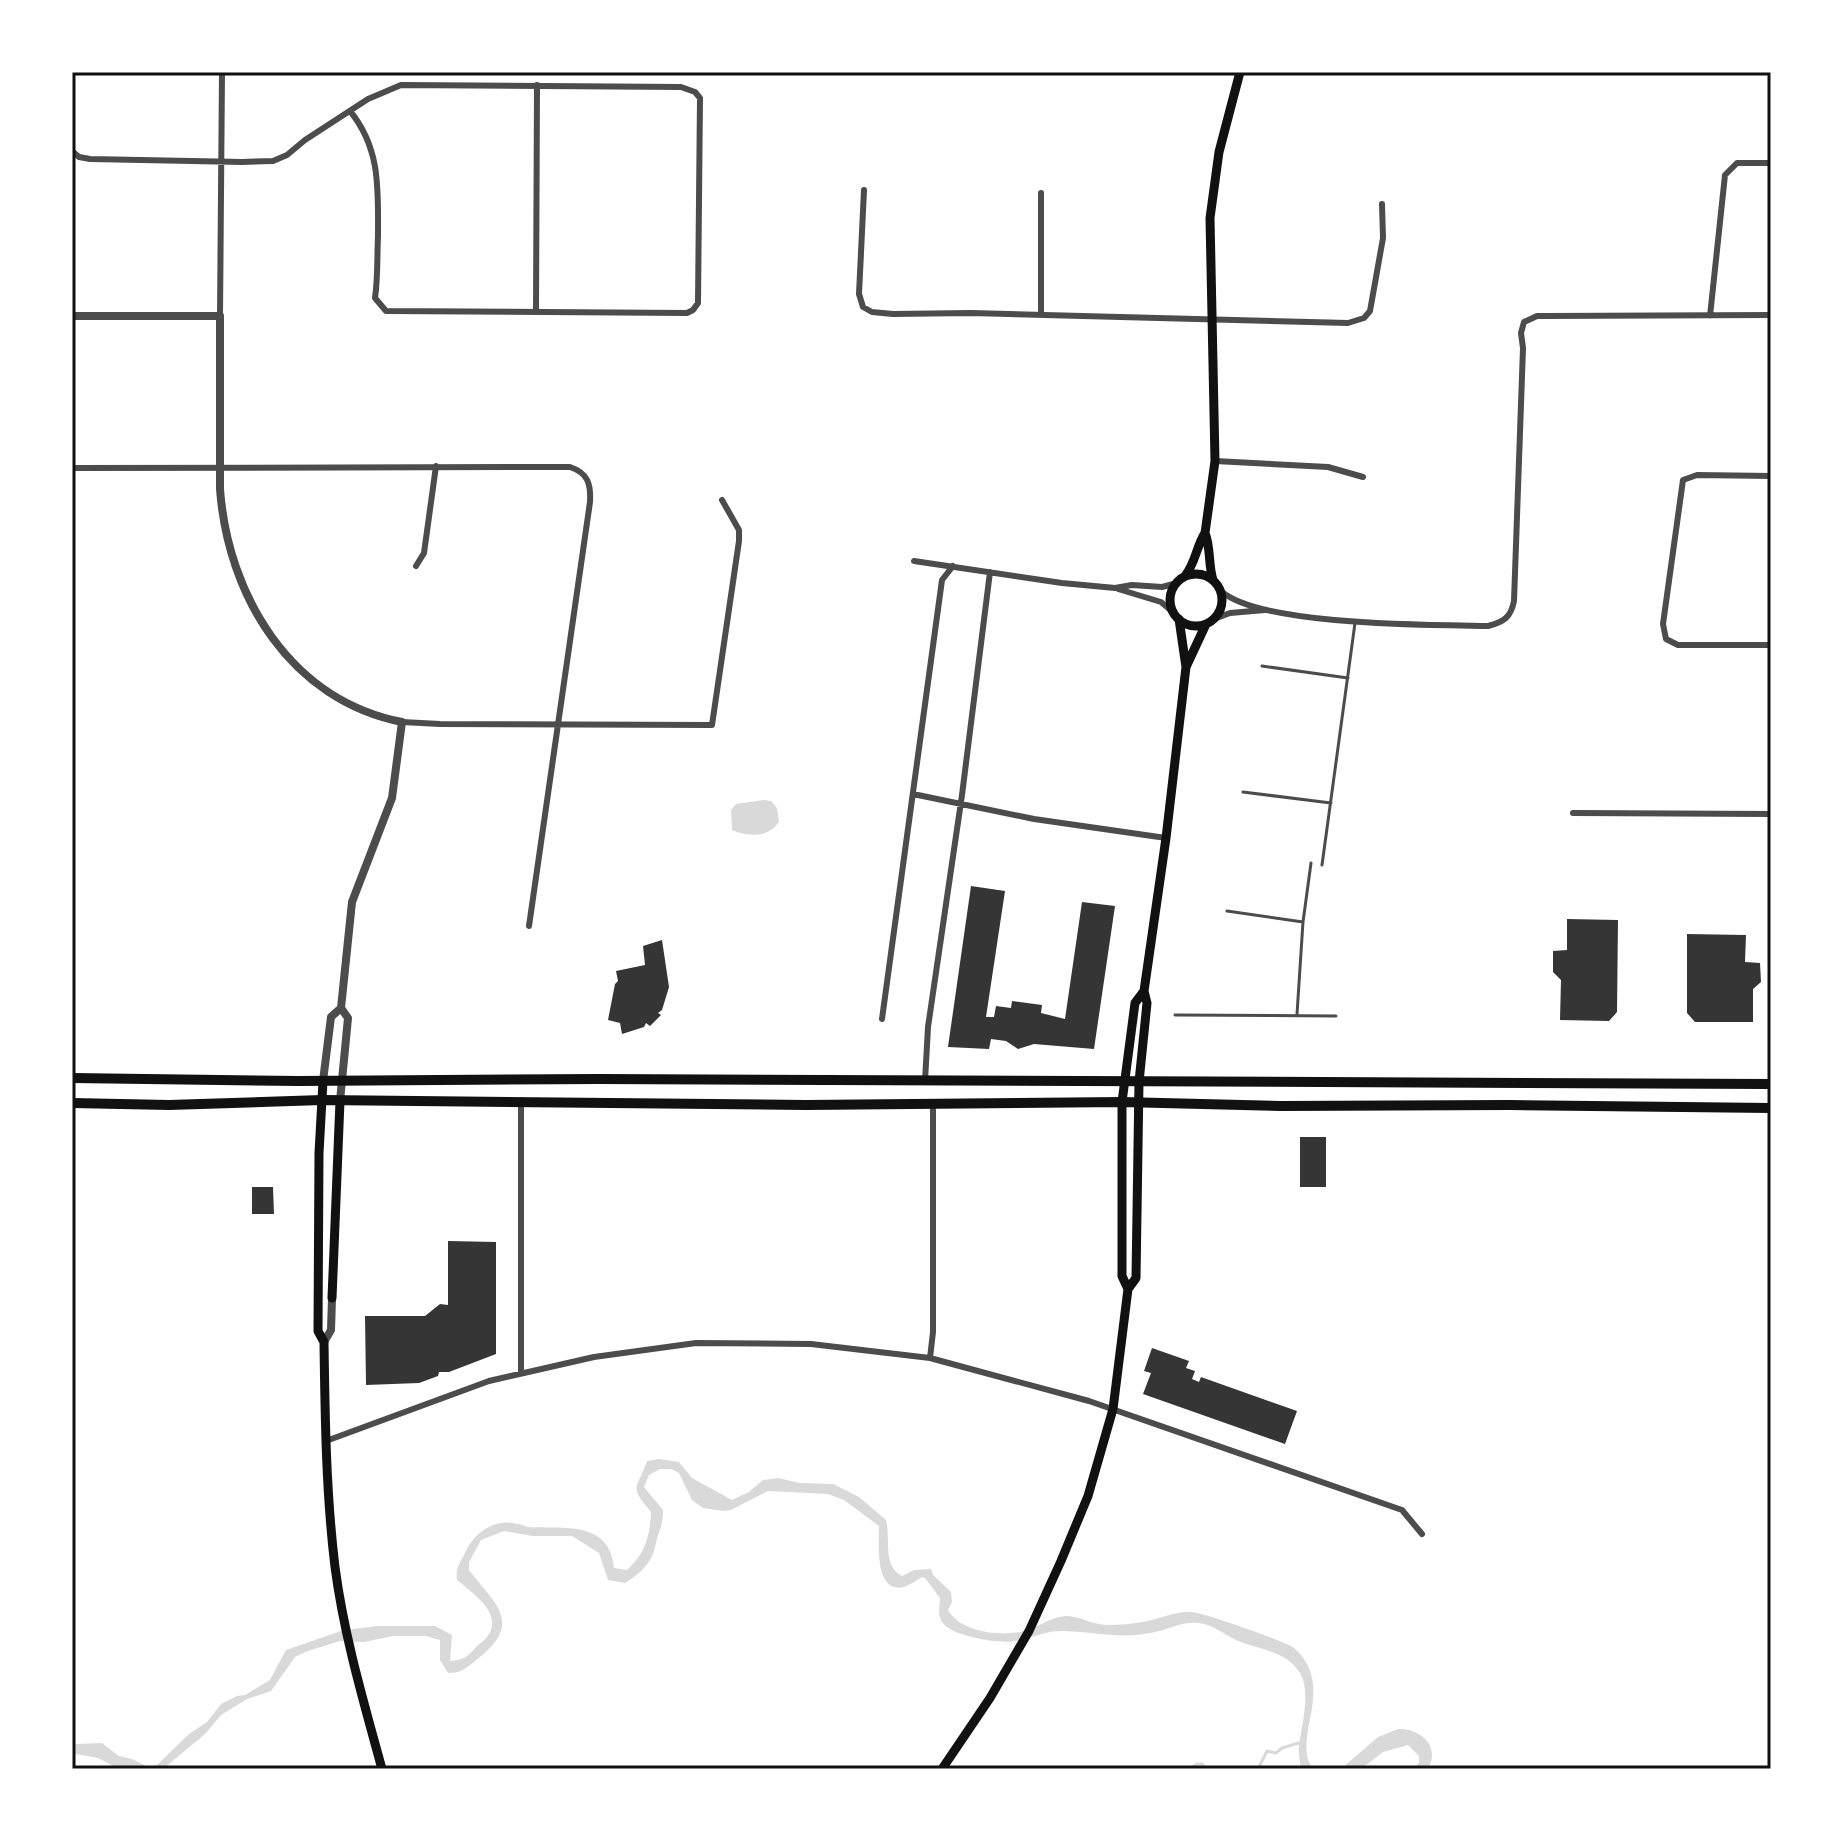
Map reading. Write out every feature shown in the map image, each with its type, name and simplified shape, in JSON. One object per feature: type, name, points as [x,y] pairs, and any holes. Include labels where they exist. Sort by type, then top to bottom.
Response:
[{"type":"main road","points":[[942,1769],[990,1698],[1040,1608],[1098,1466],[1113,1409],[1128,1289],[1136,1278],[1139,1082],[1147,1003],[1144,991],[1186,667],[1170,597],[1177,583],[1195,562],[1205,533],[1215,461],[1210,319],[1212,186],[1240,72]]},
{"type":"main road","points":[[1186,667],[1222,606],[1221,591],[1213,580],[1208,559],[1209,543],[1205,533]]},
{"type":"main road","points":[[1185,576],[1200,574],[1213,580]]},
{"type":"main road","points":[[1176,616],[1192,625],[1210,622]]},
{"type":"main road","points":[[1128,1289],[1122,1276],[1123,1082],[1135,1003],[1144,991]]},
{"type":"main road","points":[[72,1078],[1771,1084]]},
{"type":"main road","points":[[323,1081],[318,1331],[324,1342],[326,1441],[333,1542],[345,1622],[382,1769]]},
{"type":"main road","points":[[72,1103],[169,1105],[322,1100],[933,1104],[1122,1102],[1281,1106],[1771,1108]]},
{"type":"main road","points":[[332,1298],[340,1101]]},
{"type":"street","points":[[222,72],[222,515],[238,577],[254,610],[294,663],[329,693],[378,717],[402,722],[712,725],[739,541],[739,530],[722,500]]},
{"type":"street","points":[[72,151],[79,157],[90,159],[273,161],[287,155],[305,140],[368,99],[401,85],[681,87],[695,92],[700,98],[698,303],[687,313],[386,311],[375,298],[376,163],[362,126],[350,111]]},
{"type":"street","points":[[536,312],[537,85]]},
{"type":"street","points":[[1710,316],[1725,175],[1737,163],[1771,163]]},
{"type":"street","points":[[864,190],[859,294],[863,307],[872,312],[893,314],[1348,323],[1364,318],[1370,311],[1383,238],[1382,204]]},
{"type":"street","points":[[1041,193],[1041,315]]},
{"type":"street","points":[[1221,591],[1265,610],[1355,622],[1488,626],[1503,622],[1512,612],[1516,574],[1521,333],[1524,322],[1537,316],[1771,315]]},
{"type":"street","points":[[72,316],[220,316]]},
{"type":"street","points":[[1215,461],[1318,466],[1363,477]]},
{"type":"street","points":[[416,566],[424,553],[436,466]]},
{"type":"street","points":[[72,468],[570,467],[582,472],[589,482],[590,502],[529,926]]},
{"type":"street","points":[[1771,476],[1697,475],[1683,480],[1663,624],[1666,639],[1678,645],[1771,645]]},
{"type":"street","points":[[914,561],[1115,588],[1161,602],[1176,616]]},
{"type":"street","points":[[882,1019],[942,580],[953,566]]},
{"type":"street","points":[[925,1081],[928,1027],[990,572]]},
{"type":"street","points":[[1115,588],[1132,585],[1162,587],[1177,583]]},
{"type":"street","points":[[1210,622],[1230,613],[1265,610]]},
{"type":"street","points":[[340,1101],[348,1018],[341,1008],[352,902],[392,798],[402,722]]},
{"type":"street","points":[[913,794],[960,805],[1166,838]]},
{"type":"street","points":[[1573,813],[1771,814]]},
{"type":"street","points":[[323,1081],[331,1017],[341,1008]]},
{"type":"street","points":[[521,1102],[521,1373]]},
{"type":"street","points":[[930,1358],[933,1338],[933,1104]]},
{"type":"street","points":[[324,1342],[331,1330],[332,1298]]},
{"type":"street","points":[[326,1441],[489,1381],[594,1357],[696,1343],[811,1344],[930,1358],[1113,1409],[1402,1510],[1422,1534]]},
{"type":"lane","points":[[1322,865],[1355,622]]},
{"type":"lane","points":[[1262,666],[1348,678]]},
{"type":"lane","points":[[1243,792],[1331,803]]},
{"type":"lane","points":[[1297,1014],[1303,922],[1311,863]]},
{"type":"lane","points":[[1227,911],[1303,922]]},
{"type":"lane","points":[[1175,1015],[1336,1016]]},
{"type":"shaded area","points":[[771,801],[777,808],[779,822],[774,827],[757,835],[732,830],[731,810],[736,804]]},
{"type":"shaded area","points":[[647,1461],[679,1462],[692,1478],[732,1500],[749,1492],[763,1480],[778,1478],[800,1483],[833,1484],[859,1497],[886,1520],[889,1559],[896,1572],[902,1576],[914,1570],[931,1569],[933,1575],[951,1592],[952,1602],[948,1610],[954,1618],[974,1629],[998,1633],[1021,1632],[1066,1616],[1102,1625],[1125,1624],[1191,1612],[1288,1645],[1307,1663],[1312,1679],[1307,1756],[1313,1769],[1301,1769],[1299,1757],[1304,1718],[1303,1680],[1294,1665],[1280,1655],[1198,1623],[1139,1635],[1058,1631],[1009,1642],[956,1632],[942,1622],[940,1598],[925,1578],[904,1587],[887,1583],[880,1565],[879,1526],[844,1500],[828,1494],[768,1491],[731,1510],[703,1508],[692,1500],[679,1473],[671,1469],[660,1469],[649,1475],[644,1487],[663,1510],[662,1524],[649,1562],[625,1583],[608,1580],[599,1553],[572,1536],[533,1536],[504,1531],[481,1540],[469,1562],[469,1570],[495,1603],[502,1623],[493,1645],[461,1670],[448,1673],[440,1660],[440,1640],[426,1636],[340,1641],[295,1657],[271,1691],[247,1699],[221,1715],[205,1734],[163,1769],[115,1767],[98,1758],[76,1754],[72,1759],[72,1746],[102,1743],[119,1756],[148,1767],[157,1765],[189,1734],[207,1722],[221,1704],[245,1695],[270,1680],[286,1650],[344,1630],[378,1626],[435,1626],[452,1635],[450,1661],[468,1655],[486,1638],[492,1620],[478,1598],[457,1580],[459,1565],[475,1538],[487,1528],[501,1523],[583,1530],[604,1542],[611,1553],[614,1568],[627,1570],[642,1551],[648,1537],[651,1512],[639,1497],[638,1483]]},
{"type":"shaded area","points":[[1398,1729],[1414,1732],[1426,1740],[1432,1753],[1428,1769],[1413,1769],[1419,1763],[1419,1756],[1408,1745],[1383,1752],[1361,1769],[1341,1769],[1378,1737]]},
{"type":"building","points":[[971,886],[1005,891],[986,1017],[994,1017],[996,1006],[1011,1008],[1012,1001],[1042,1005],[1041,1013],[1065,1019],[1082,902],[1115,906],[1094,1049],[1034,1044],[1018,1049],[1006,1041],[991,1039],[989,1049],[948,1047]]},
{"type":"building","points":[[1567,919],[1618,920],[1617,1012],[1609,1021],[1560,1020],[1561,980],[1553,972],[1553,951],[1567,950]]},
{"type":"building","points":[[1687,934],[1746,935],[1745,962],[1760,963],[1761,982],[1753,989],[1753,1022],[1695,1022],[1687,1013]]},
{"type":"building","points":[[662,940],[669,987],[662,1010],[658,1013],[661,1015],[650,1026],[646,1023],[644,1027],[622,1034],[620,1023],[608,1020],[618,981],[616,971],[645,965],[643,946]]},
{"type":"building","points":[[1300,1137],[1326,1137],[1326,1187],[1300,1187]]},
{"type":"building","points":[[252,1187],[273,1187],[274,1214],[252,1214]]},
{"type":"building","points":[[448,1241],[496,1242],[496,1354],[449,1372],[439,1372],[438,1376],[419,1383],[366,1385],[365,1316],[425,1316],[440,1304],[448,1305]]},
{"type":"building","points":[[1152,1348],[1189,1361],[1186,1368],[1195,1371],[1192,1379],[1199,1382],[1201,1377],[1297,1411],[1285,1444],[1143,1394],[1151,1373],[1144,1371]]},
{"type":"waterway","points":[[1258,1769],[1267,1751],[1276,1753],[1302,1742]]},
{"type":"waterway","points":[[1190,1769],[1197,1764],[1202,1764],[1206,1769]]}]
